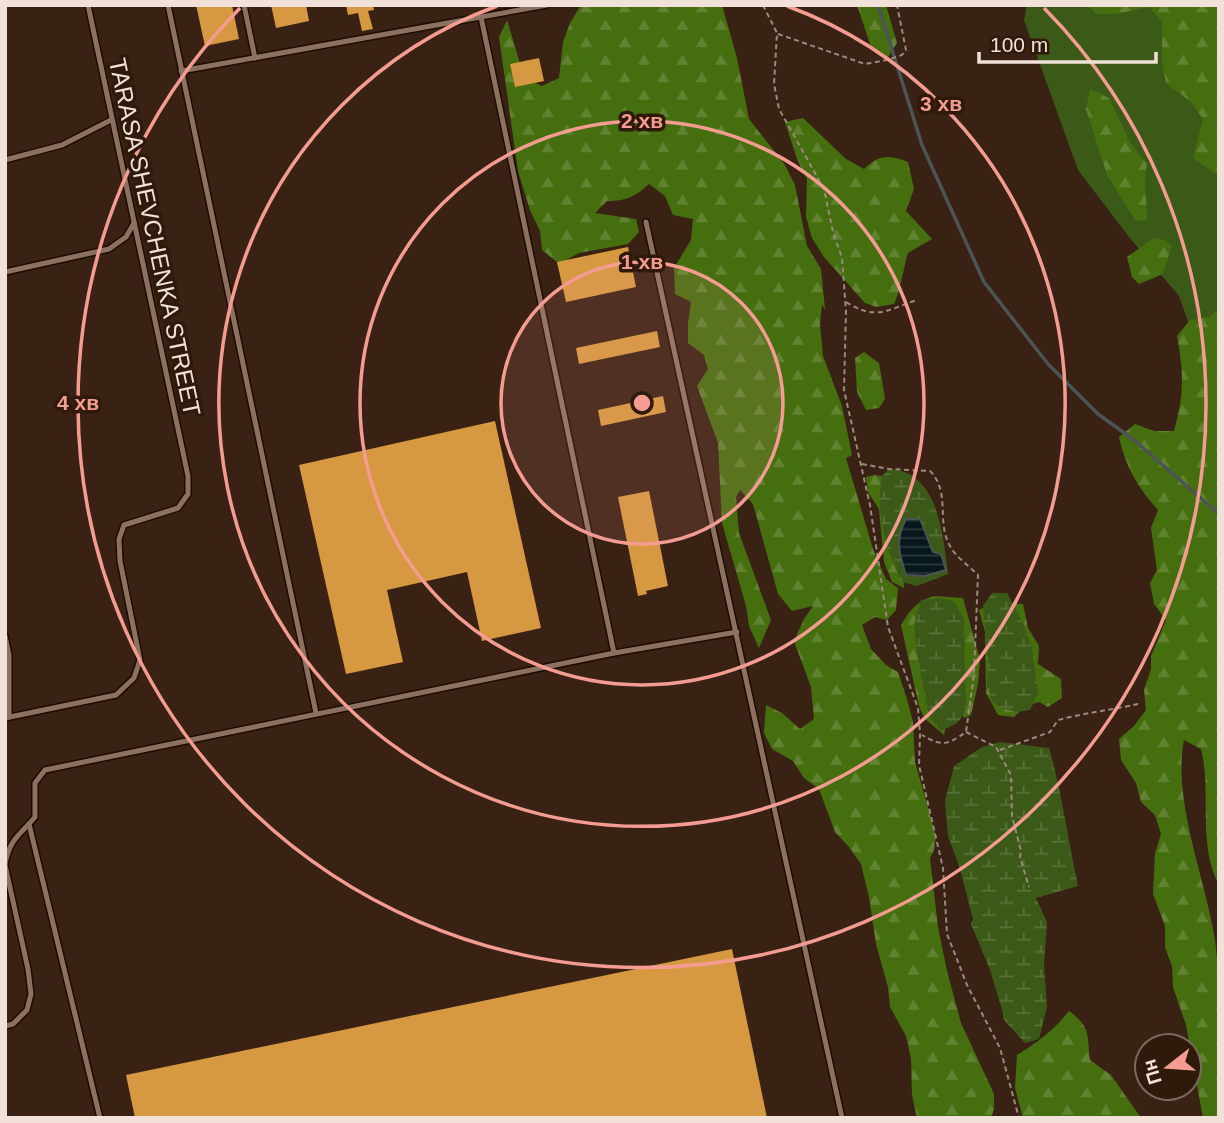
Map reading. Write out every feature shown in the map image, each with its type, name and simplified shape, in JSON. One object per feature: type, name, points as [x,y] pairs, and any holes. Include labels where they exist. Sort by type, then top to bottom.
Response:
[{"type":"lane","name":"TARASA SHEVCHENKA STREET","points":[[7,718],[116,695],[134,678],[140,660],[120,561],[119,539],[124,525],[178,508],[188,494],[188,476],[88,5]]},
{"type":"lane","points":[[168,5],[316,713]]},
{"type":"lane","points":[[244,5],[255,58]]},
{"type":"lane","points":[[181,71],[547,5]]},
{"type":"lane","points":[[481,17],[614,653]]},
{"type":"lane","points":[[5,160],[62,145],[111,120]]},
{"type":"lane","points":[[646,222],[842,1118]]},
{"type":"lane","points":[[5,272],[109,249],[127,237],[134,223]]},
{"type":"lane","points":[[5,1026],[13,1024],[27,1010],[32,994],[5,864],[8,847],[35,817],[36,783],[45,770],[614,653],[737,632]]},
{"type":"lane","points":[[5,636],[9,655],[7,718]]},
{"type":"lane","points":[[29,824],[100,1118]]},
{"type":"path","points":[[763,5],[777,33],[774,83],[779,109],[824,189],[833,232],[842,258],[845,302],[844,390],[882,575],[888,627],[918,708],[919,765],[943,868],[947,934],[967,985],[1000,1048],[1019,1118]]},
{"type":"path","points":[[777,33],[865,64],[887,60],[902,55],[906,50],[897,5]]},
{"type":"path","points":[[845,302],[863,313],[880,312],[917,300]]},
{"type":"path","points":[[861,464],[889,469],[930,471],[937,478],[940,487],[950,546],[978,575],[974,674],[966,732],[949,744],[935,743],[920,734]]},
{"type":"path","points":[[999,751],[1050,732],[1058,720],[1138,704]]},
{"type":"path","points":[[966,732],[999,751],[1011,775],[1012,816],[1029,887]]},
{"type":"green space","points":[[581,5],[722,5],[737,58],[749,119],[785,165],[795,185],[807,246],[821,269],[825,310],[822,304],[820,324],[823,356],[842,406],[852,455],[846,458],[873,549],[886,579],[898,588],[896,610],[887,620],[875,617],[862,625],[871,649],[886,665],[898,672],[907,699],[913,722],[915,762],[936,836],[930,858],[938,927],[961,1023],[994,1094],[991,1118],[917,1118],[906,1036],[890,1007],[861,864],[835,832],[819,789],[804,778],[793,761],[772,749],[764,733],[766,705],[782,713],[800,729],[814,719],[811,687],[794,641],[813,606],[792,611],[778,594],[753,504],[740,490],[736,497],[739,533],[771,620],[759,648],[749,626],[746,606],[722,523],[718,443],[697,386],[708,369],[704,355],[688,343],[691,302],[675,294],[674,268],[691,240],[693,219],[673,215],[665,196],[649,184],[630,197],[607,201],[595,213],[636,219],[639,232],[628,244],[579,253],[557,265],[557,262],[542,250],[540,231],[530,210],[518,171],[499,37],[507,20],[524,77],[542,86],[559,78],[563,42]]},
{"type":"green space","points":[[857,5],[886,5],[897,43],[887,59],[871,47]]},
{"type":"green space","points":[[1027,5],[1219,5],[1219,407],[1179,296],[1129,237],[1078,170],[1024,20]]},
{"type":"green space","points":[[1088,5],[1219,5],[1219,176],[1193,158],[1203,119],[1191,102],[1166,83],[1162,62],[1162,21],[1149,7],[1116,14],[1096,14]]},
{"type":"green space","points":[[1090,89],[1109,98],[1131,144],[1147,164],[1147,221],[1135,220],[1107,175],[1086,109]]},
{"type":"green space","points":[[803,118],[846,159],[864,169],[884,157],[908,162],[914,189],[906,211],[932,239],[908,253],[894,304],[876,307],[865,303],[824,257],[812,238],[806,217],[807,179],[797,159],[785,122]]},
{"type":"green space","points":[[1154,238],[1164,240],[1172,246],[1163,274],[1139,284],[1132,277],[1127,257]]},
{"type":"green space","points":[[1219,307],[1219,885],[1208,853],[1201,749],[1184,740],[1182,763],[1186,814],[1215,940],[1219,984],[1219,1118],[1203,1118],[1200,1102],[1203,1102],[1203,1032],[1187,1032],[1173,987],[1172,966],[1165,947],[1165,926],[1153,894],[1155,853],[1161,834],[1155,815],[1141,802],[1136,783],[1121,760],[1119,739],[1134,726],[1146,710],[1144,690],[1151,669],[1151,656],[1166,620],[1154,604],[1150,583],[1157,570],[1151,528],[1158,510],[1133,476],[1119,437],[1135,424],[1154,431],[1174,431],[1182,384],[1177,336],[1190,320],[1210,317]]},
{"type":"green space","points":[[864,352],[879,363],[885,399],[879,408],[866,410],[857,392],[855,358]]},
{"type":"green space","points":[[889,469],[906,473],[919,481],[928,493],[940,525],[948,574],[917,586],[902,582],[891,557],[881,517],[882,476]]},
{"type":"green space","points":[[875,475],[911,482],[903,565],[904,588],[892,582],[884,562],[879,509],[868,492],[866,477]]},
{"type":"green space","points":[[992,593],[1007,593],[1032,648],[1038,694],[1030,710],[1016,712],[992,702],[987,686],[988,663],[983,606]]},
{"type":"green space","points":[[934,596],[963,598],[980,660],[971,715],[964,718],[951,688],[944,735],[924,718],[919,706],[901,625],[914,607]]},
{"type":"green space","points":[[940,598],[955,602],[964,620],[966,707],[957,722],[940,731],[929,716],[914,624],[921,600]]},
{"type":"green space","points":[[994,603],[1023,604],[1028,628],[1039,646],[1038,664],[1061,679],[1062,698],[1048,707],[1039,702],[1026,706],[1014,717],[998,715],[986,693],[985,632],[979,610]]},
{"type":"green space","points":[[1000,742],[1049,748],[1078,886],[1036,898],[1047,922],[1044,965],[1047,1007],[1039,1039],[1025,1043],[1003,1019],[990,970],[971,924],[973,919],[948,836],[945,801],[954,766],[982,747]]},
{"type":"green space","points":[[1069,1011],[1085,1027],[1090,1060],[1111,1075],[1141,1118],[1023,1118],[1015,1088],[1017,1055],[1045,1036]]},
{"type":"shaded area","points":[[906,519],[920,519],[933,552],[941,554],[946,570],[925,576],[906,575],[899,547],[900,533]]},
{"type":"building","points":[[196,5],[232,5],[239,39],[205,46]]},
{"type":"building","points":[[271,5],[306,5],[309,21],[276,28]]},
{"type":"building","points":[[346,5],[373,5],[374,10],[368,11],[373,29],[362,31],[358,13],[348,15]]},
{"type":"building","points":[[539,58],[544,81],[515,87],[510,64]]},
{"type":"building","points":[[628,247],[636,287],[566,302],[557,262]]},
{"type":"building","points":[[657,331],[660,347],[579,364],[576,348]]},
{"type":"building","points":[[663,396],[666,412],[601,426],[598,410]]},
{"type":"building","points":[[495,421],[541,628],[482,641],[467,572],[387,590],[403,662],[346,674],[299,465]]},
{"type":"building","points":[[649,491],[668,586],[646,591],[647,594],[638,596],[618,497]]},
{"type":"building","points":[[732,949],[767,1118],[135,1118],[126,1075]]},
{"type":"waterway","points":[[878,5],[922,145],[984,282],[1048,364],[1098,414],[1134,440],[1219,514]]}]
